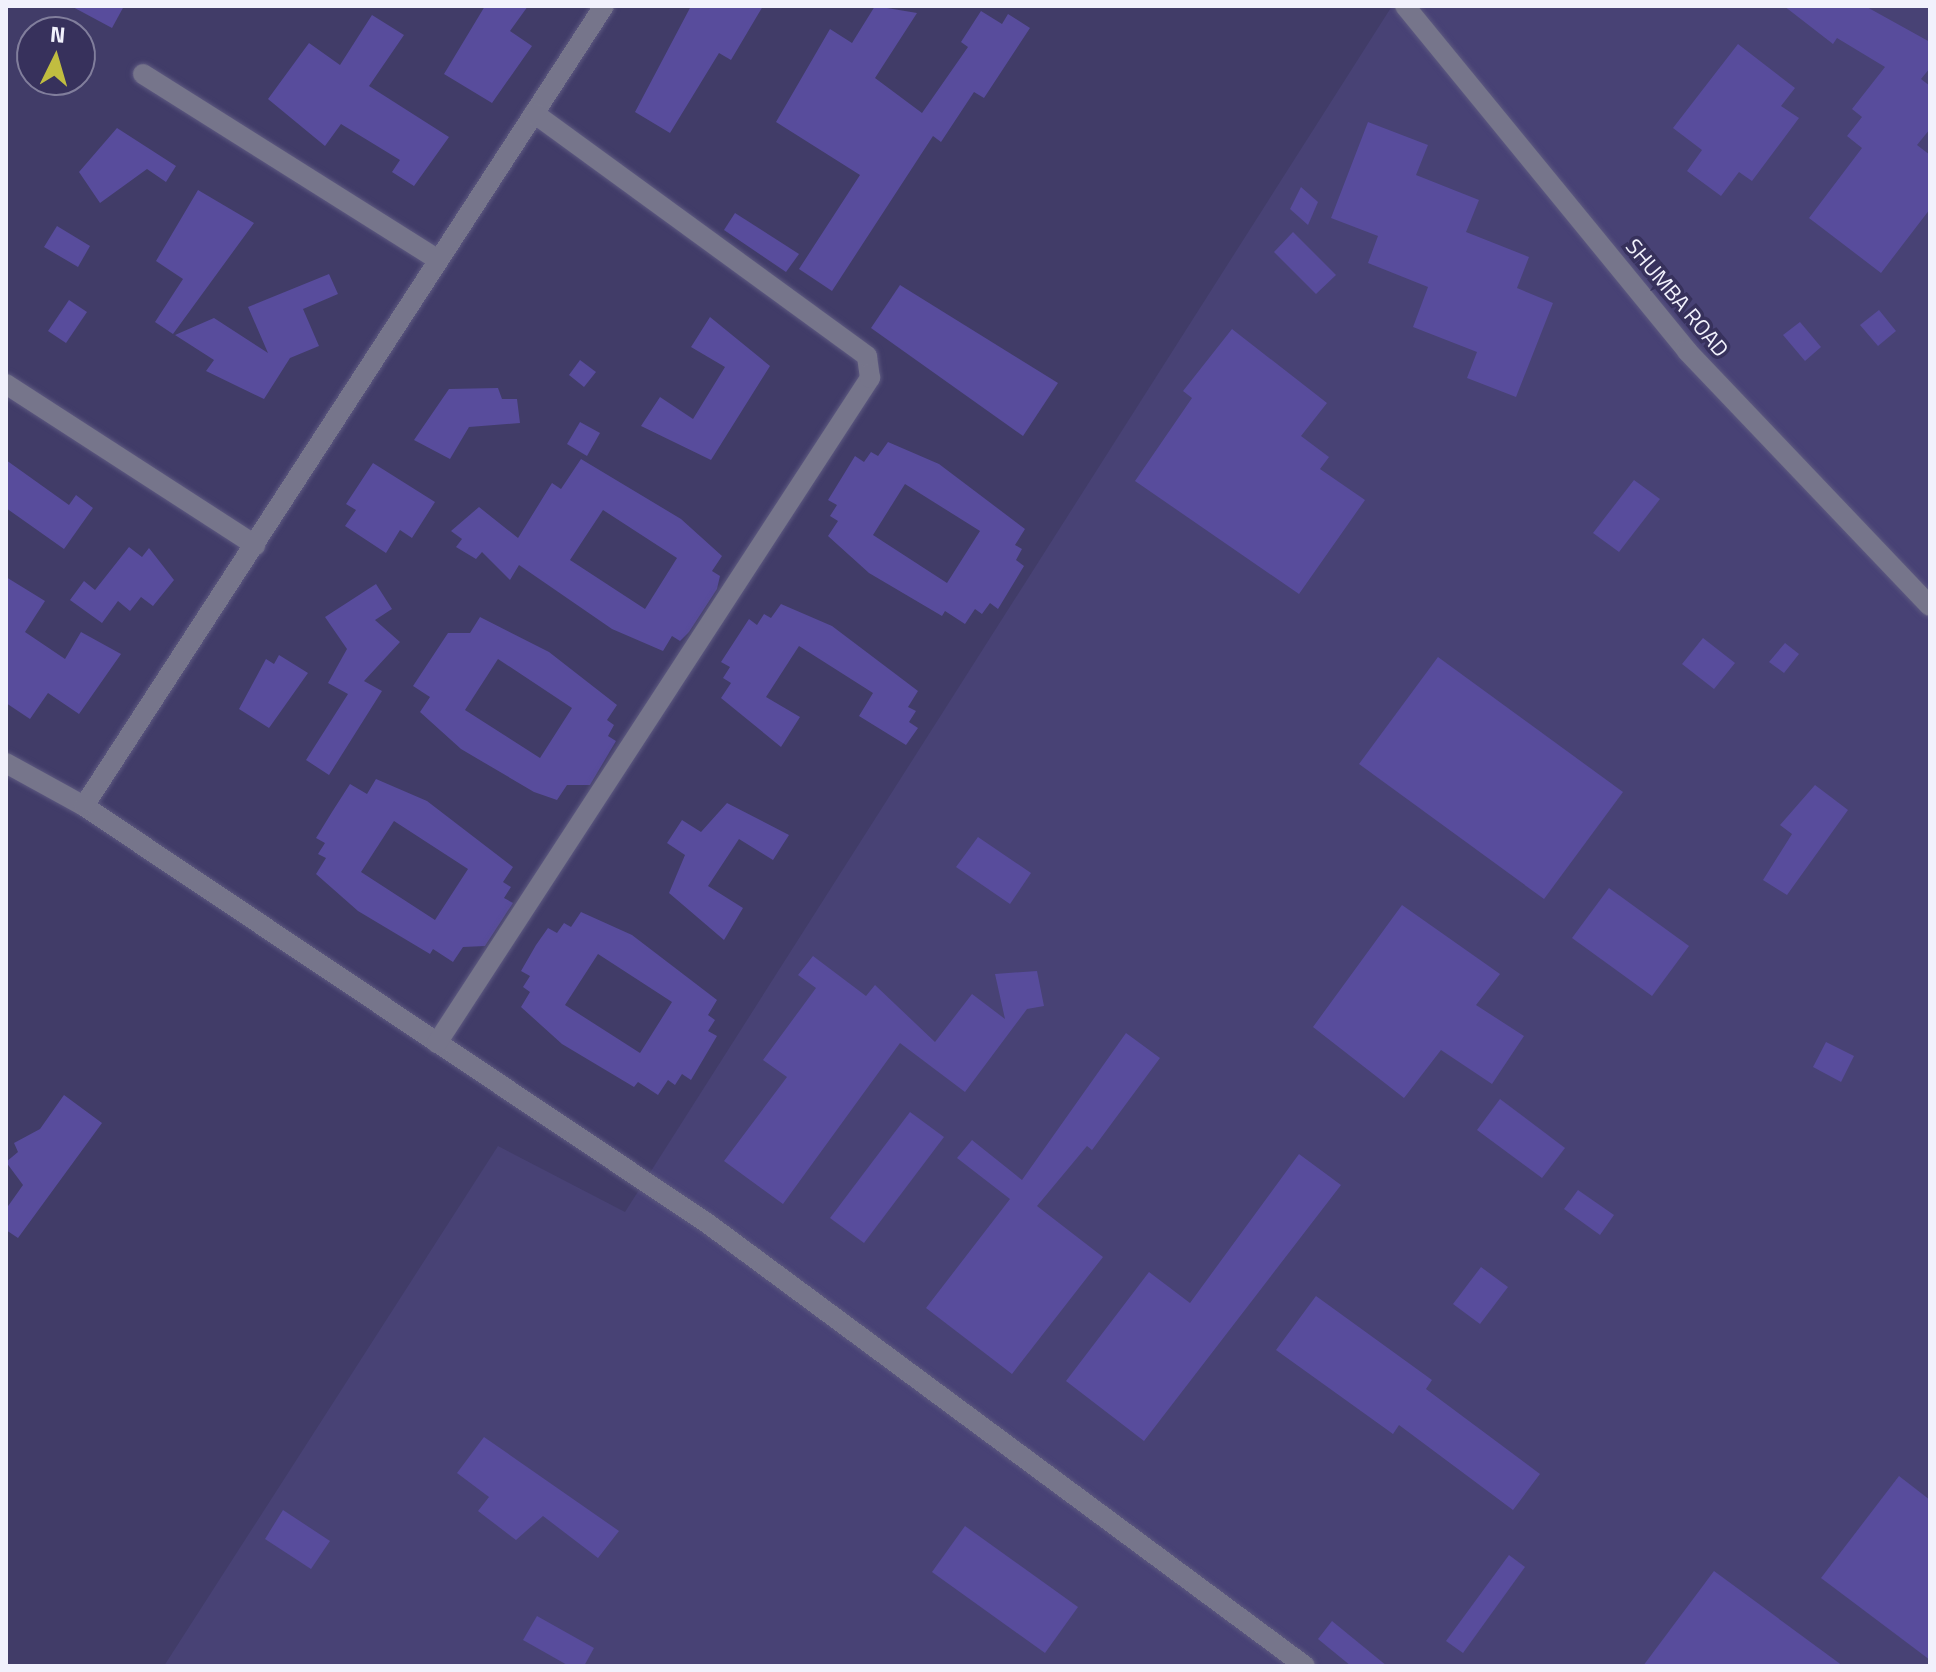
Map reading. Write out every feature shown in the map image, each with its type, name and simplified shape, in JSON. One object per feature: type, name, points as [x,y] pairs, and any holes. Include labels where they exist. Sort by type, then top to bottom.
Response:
[{"type":"street","points":[[84,806],[604,6]]},
{"type":"street","name":"SHUMBA ROAD","points":[[1405,6],[1687,351],[1930,606]]},
{"type":"street","points":[[143,74],[438,260]]},
{"type":"street","points":[[437,1043],[870,378],[867,356],[534,113]]},
{"type":"street","points":[[6,384],[255,545]]},
{"type":"street","points":[[6,763],[84,806],[707,1223],[1305,1666]]},
{"type":"shaded area","points":[[1392,6],[1930,6],[1930,1666],[164,1666],[498,1146],[625,1212]]},
{"type":"building","points":[[71,6],[124,6],[112,28],[96,19],[96,16]]},
{"type":"building","points":[[485,6],[528,6],[510,31],[532,46],[492,103],[444,74]]},
{"type":"building","points":[[691,6],[763,6],[731,60],[719,53],[670,133],[635,112]]},
{"type":"building","points":[[875,6],[917,13],[875,78],[922,113],[968,47],[961,42],[981,11],[1002,24],[1008,14],[1030,28],[984,98],[974,92],[941,142],[933,136],[832,291],[799,269],[860,175],[776,122],[830,29],[852,43]]},
{"type":"building","points":[[1784,6],[1865,6],[1930,42],[1930,68],[1921,79],[1930,86],[1930,129],[1917,145],[1930,155],[1930,209],[1881,273],[1809,218],[1862,148],[1847,136],[1862,117],[1852,109],[1885,67],[1837,38],[1833,44]]},
{"type":"building","points":[[372,15],[404,35],[369,86],[449,137],[414,186],[392,172],[400,160],[341,124],[325,146],[268,99],[309,43],[340,65]]},
{"type":"building","points":[[1738,44],[1795,88],[1781,106],[1799,118],[1752,181],[1739,172],[1721,196],[1687,171],[1702,150],[1673,128]]},
{"type":"building","points":[[1368,122],[1428,145],[1416,175],[1479,200],[1466,232],[1529,257],[1517,288],[1553,303],[1516,397],[1467,378],[1477,352],[1413,327],[1428,287],[1368,263],[1378,236],[1331,218]]},
{"type":"building","points":[[117,128],[176,166],[166,182],[147,169],[100,203],[79,172]]},
{"type":"building","points":[[1301,187],[1318,202],[1308,225],[1290,209]]},
{"type":"building","points":[[198,190],[254,223],[173,334],[155,322],[183,279],[156,261]]},
{"type":"building","points":[[735,213],[799,254],[786,272],[724,230]]},
{"type":"building","points":[[57,226],[90,246],[78,267],[44,247]]},
{"type":"building","points":[[1293,232],[1336,275],[1316,294],[1274,252]]},
{"type":"building","points":[[329,274],[338,294],[303,309],[319,346],[290,358],[264,399],[206,371],[214,360],[175,335],[214,318],[268,353],[248,307]]},
{"type":"building","points":[[900,285],[1058,383],[1023,436],[871,328]]},
{"type":"building","points":[[69,300],[87,312],[66,343],[48,331]]},
{"type":"building","points":[[1879,310],[1896,331],[1878,346],[1860,325]]},
{"type":"building","points":[[710,317],[770,366],[711,460],[641,426],[660,397],[693,419],[725,367],[691,347]]},
{"type":"building","points":[[1800,322],[1821,347],[1805,361],[1783,335]]},
{"type":"building","points":[[1232,329],[1327,403],[1301,436],[1329,457],[1320,469],[1365,500],[1299,594],[1135,481],[1192,398],[1183,391]]},
{"type":"building","points":[[580,360],[596,372],[584,387],[569,375]]},
{"type":"building","points":[[498,388],[502,399],[517,399],[520,423],[469,427],[450,459],[414,440],[449,389]]},
{"type":"building","points":[[580,422],[600,433],[587,456],[567,444]]},
{"type":"building","points":[[888,442],[939,464],[1025,529],[1015,545],[1022,549],[1016,560],[1024,566],[998,609],[990,603],[982,614],[975,609],[965,624],[945,611],[942,616],[869,573],[828,536],[838,521],[830,516],[837,505],[828,500],[855,456],[864,462],[871,452],[878,456]],"holes":[[[905,484],[980,531],[947,583],[873,535]]]},
{"type":"building","points":[[581,459],[681,519],[722,556],[712,571],[720,576],[717,589],[680,641],[672,636],[663,651],[612,629],[519,565],[510,580],[482,552],[476,559],[456,547],[462,539],[451,531],[479,507],[518,538],[552,483],[561,489]],"holes":[[[603,510],[677,558],[645,609],[570,560]]]},
{"type":"building","points":[[6,460],[69,505],[76,495],[93,508],[64,549],[6,508]]},
{"type":"building","points":[[373,463],[435,502],[412,538],[400,530],[386,553],[345,526],[356,510],[346,504]]},
{"type":"building","points":[[1634,480],[1660,499],[1619,552],[1593,533]]},
{"type":"building","points":[[129,547],[142,557],[149,548],[174,580],[153,606],[141,597],[130,611],[118,601],[102,623],[70,600],[84,581],[95,590]]},
{"type":"building","points":[[6,577],[45,601],[25,632],[65,659],[81,632],[121,654],[79,714],[48,693],[30,719],[6,703]]},
{"type":"building","points":[[376,584],[392,609],[375,620],[400,642],[364,681],[382,691],[329,775],[306,760],[348,694],[328,683],[347,649],[325,617]]},
{"type":"building","points":[[781,604],[832,626],[918,691],[908,707],[916,711],[909,722],[918,728],[906,745],[859,716],[873,693],[799,646],[766,697],[800,717],[781,747],[721,698],[731,683],[723,678],[730,667],[721,662],[749,619],[757,625],[764,614],[771,618]]},
{"type":"building","points":[[480,617],[549,652],[617,705],[607,720],[614,725],[608,736],[616,741],[590,785],[567,785],[557,800],[534,792],[461,749],[420,712],[430,697],[413,686],[448,633],[470,633]],"holes":[[[498,659],[572,708],[540,758],[465,710]]]},
{"type":"building","points":[[1703,638],[1735,663],[1714,689],[1682,664]]},
{"type":"building","points":[[1785,643],[1799,654],[1784,673],[1769,662]]},
{"type":"building","points":[[279,655],[308,673],[269,728],[239,709],[266,659],[274,664]]},
{"type":"building","points":[[1438,657],[1623,792],[1544,899],[1359,764]]},
{"type":"building","points":[[376,779],[427,801],[513,867],[503,882],[511,887],[504,898],[513,903],[485,946],[463,947],[453,962],[433,949],[430,954],[358,911],[316,874],[326,858],[318,854],[325,843],[316,838],[332,812],[350,784],[367,794]],"holes":[[[394,821],[468,869],[435,920],[361,872]]]},
{"type":"building","points":[[1815,785],[1848,810],[1787,895],[1763,880],[1792,834],[1780,825]]},
{"type":"building","points":[[727,803],[789,835],[773,860],[739,839],[708,886],[743,908],[724,940],[669,893],[685,855],[667,843],[682,820],[701,832]]},
{"type":"building","points":[[978,837],[1031,873],[1010,904],[956,867]]},
{"type":"building","points":[[1609,888],[1689,946],[1652,996],[1572,938]]},
{"type":"building","points":[[1402,905],[1500,974],[1476,1005],[1524,1036],[1492,1084],[1441,1050],[1404,1098],[1313,1027]]},
{"type":"building","points":[[581,912],[632,935],[717,1000],[708,1015],[715,1020],[708,1031],[717,1036],[691,1080],[682,1074],[675,1085],[668,1080],[658,1095],[638,1082],[634,1087],[562,1044],[521,1007],[530,992],[523,987],[530,976],[521,971],[536,945],[548,928],[557,933],[564,923],[571,927]],"holes":[[[598,954],[672,1002],[640,1053],[565,1005]]]},
{"type":"building","points":[[813,956],[866,996],[875,985],[935,1042],[972,994],[1005,1019],[995,974],[1037,971],[1044,1006],[1027,1009],[965,1092],[900,1043],[783,1204],[724,1161],[787,1077],[763,1060],[816,988],[798,975]]},
{"type":"building","points":[[1126,1033],[1160,1058],[1092,1150],[1087,1146],[1037,1206],[1103,1257],[1012,1374],[926,1308],[1010,1199],[957,1158],[972,1140],[1022,1180]]},
{"type":"building","points":[[1826,1042],[1854,1056],[1841,1082],[1813,1067]]},
{"type":"building","points":[[64,1095],[102,1123],[18,1238],[6,1230],[6,1209],[23,1185],[6,1162],[18,1152],[14,1143],[40,1129]]},
{"type":"building","points":[[1500,1099],[1565,1148],[1542,1178],[1477,1130]]},
{"type":"building","points":[[910,1112],[944,1137],[864,1243],[830,1218]]},
{"type":"building","points":[[1299,1154],[1341,1185],[1144,1441],[1066,1381],[1149,1272],[1190,1303]]},
{"type":"building","points":[[1578,1190],[1614,1215],[1600,1235],[1564,1209]]},
{"type":"building","points":[[1481,1267],[1508,1287],[1480,1324],[1453,1304]]},
{"type":"building","points":[[1316,1296],[1432,1380],[1426,1389],[1540,1474],[1513,1510],[1399,1425],[1393,1434],[1276,1350]]},
{"type":"building","points":[[484,1437],[619,1531],[598,1558],[543,1516],[516,1540],[478,1511],[489,1497],[457,1473]]},
{"type":"building","points":[[1899,1476],[1930,1500],[1930,1660],[1821,1578]]},
{"type":"building","points":[[283,1510],[330,1541],[311,1569],[265,1539]]},
{"type":"building","points":[[965,1526],[1078,1607],[1045,1653],[932,1572]]},
{"type":"building","points":[[1509,1555],[1525,1567],[1463,1653],[1446,1641]]},
{"type":"building","points":[[1714,1571],[1843,1666],[1643,1666]]},
{"type":"building","points":[[537,1616],[594,1648],[584,1666],[569,1666],[523,1640]]},
{"type":"building","points":[[1332,1621],[1387,1666],[1351,1666],[1318,1639]]}]
